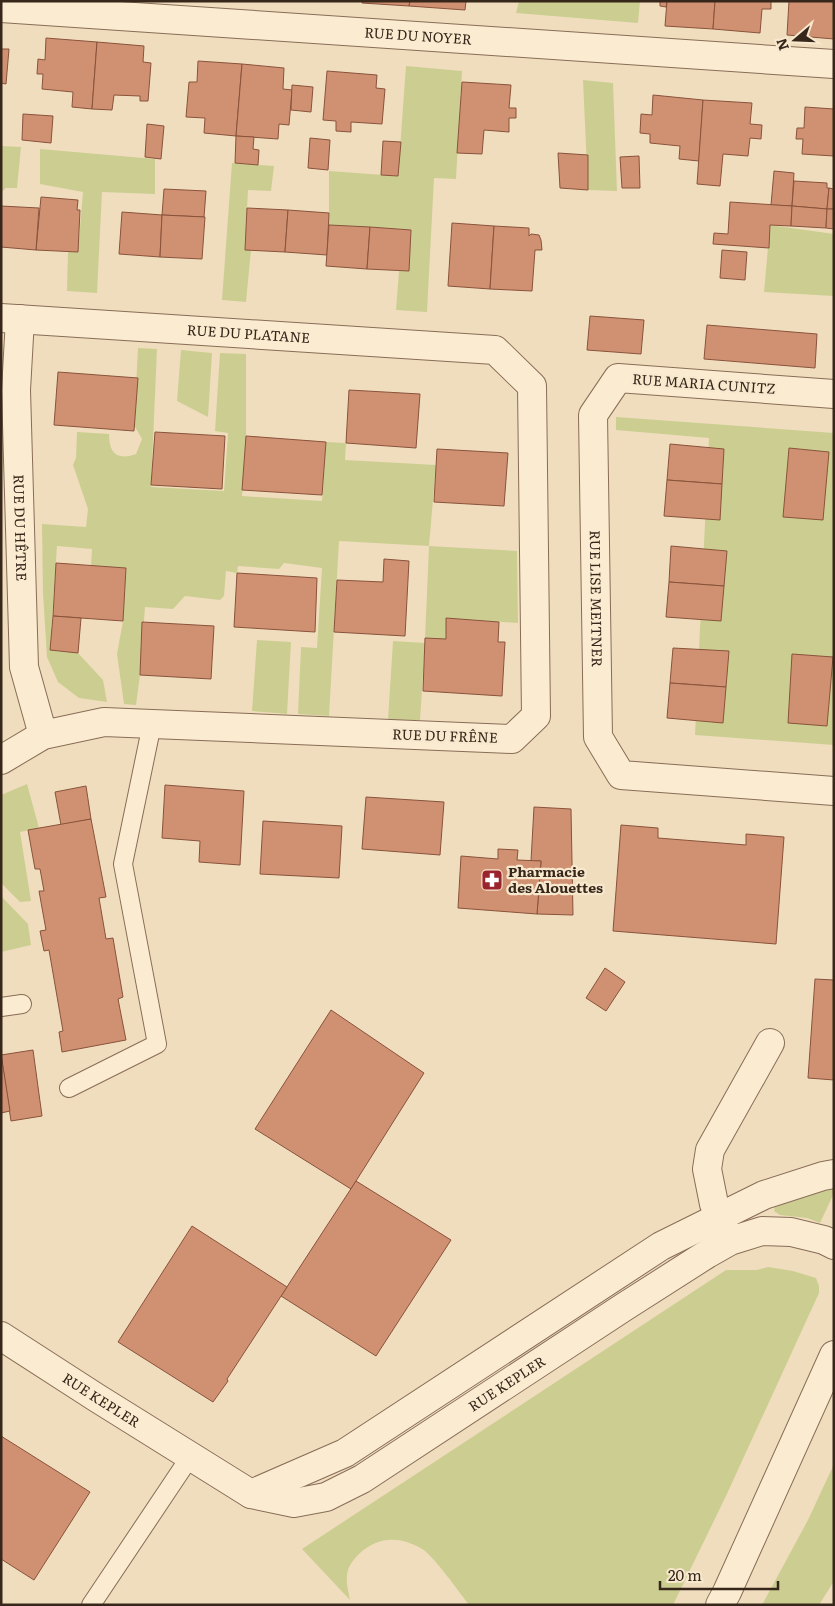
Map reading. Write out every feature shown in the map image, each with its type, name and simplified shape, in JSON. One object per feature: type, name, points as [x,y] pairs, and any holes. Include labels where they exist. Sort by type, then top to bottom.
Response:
[{"type":"street","name":"RUE DU NOYER","points":[[1,8],[834,64]]},
{"type":"street","name":"RUE DU PLATANE","points":[[10,319],[495,350]]},
{"type":"street","name":"RUE DU HÊTRE","points":[[10,319],[16,390],[24,667],[43,735]]},
{"type":"street","name":"RUE DU FRÊNE","points":[[1,760],[43,735],[104,722],[512,739],[536,716],[532,386],[495,350]]},
{"type":"street","name":"RUE MARIA CUNITZ","points":[[593,415],[618,378],[834,394]]},
{"type":"street","name":"RUE LISE MEITNER","points":[[593,415],[598,737],[621,776],[834,791]]},
{"type":"street","points":[[724,1229],[714,1204],[707,1169],[710,1150],[770,1043]]},
{"type":"street","points":[[724,1229],[764,1195],[834,1174]]},
{"type":"street","points":[[724,1229],[791,1232],[824,1240],[834,1245]]},
{"type":"street","name":"RUE KEPLER","points":[[1,1336],[251,1494],[346,1453],[661,1246],[724,1229]]},
{"type":"street","points":[[720,1605],[834,1356]]},
{"type":"lane","points":[[69,1088],[157,1044],[123,864],[152,724]]},
{"type":"lane","points":[[1,1007],[22,1004]]},
{"type":"lane","points":[[91,1605],[190,1457]]},
{"type":"green space","points":[[519,1],[640,1],[638,23],[516,13]]},
{"type":"green space","points":[[406,66],[462,71],[456,179],[434,178],[427,312],[396,310],[399,271],[409,271],[411,230],[329,225],[329,171],[398,176]]},
{"type":"green space","points":[[583,80],[613,83],[617,191],[588,190]]},
{"type":"green space","points":[[1,146],[21,147],[17,188],[6,188],[1,192]]},
{"type":"green space","points":[[40,149],[155,159],[155,194],[102,192],[97,293],[67,291],[68,251],[78,252],[83,192],[40,184]]},
{"type":"green space","points":[[232,163],[274,166],[271,191],[248,190],[245,249],[251,250],[246,302],[222,300]]},
{"type":"green space","points":[[770,225],[834,234],[834,296],[764,292]]},
{"type":"green space","points":[[138,348],[157,349],[151,487],[224,491],[228,433],[215,431],[220,353],[246,354],[246,436],[242,496],[322,501],[326,442],[346,443],[345,460],[436,465],[429,546],[339,541],[329,716],[298,714],[301,647],[317,648],[322,568],[284,563],[279,569],[238,566],[237,573],[226,571],[224,596],[220,600],[185,596],[173,609],[145,607],[136,705],[124,704],[117,654],[123,621],[126,568],[91,566],[92,549],[57,546],[50,650],[78,653],[103,680],[107,702],[79,698],[58,682],[47,657],[43,593],[42,524],[86,527],[88,509],[73,465],[76,458],[77,432],[109,434],[109,441],[115,454],[129,456],[136,454],[142,439],[134,425]]},
{"type":"green space","points":[[181,350],[212,353],[208,417],[177,401]]},
{"type":"green space","points":[[616,417],[834,433],[834,745],[695,735],[709,438],[616,430]]},
{"type":"green space","points":[[429,546],[517,551],[518,623],[446,618],[446,639],[425,638]]},
{"type":"green space","points":[[257,640],[291,642],[287,714],[252,711]]},
{"type":"green space","points":[[393,641],[425,643],[420,720],[388,720]]},
{"type":"green space","points":[[27,784],[39,828],[20,832],[31,901],[20,902],[1,883],[1,795]]},
{"type":"green space","points":[[1,896],[28,924],[31,945],[1,952]]},
{"type":"green space","points":[[834,1188],[834,1193],[820,1223],[807,1218],[780,1215],[774,1211],[775,1207]]},
{"type":"green space","points":[[768,1267],[793,1271],[816,1278],[819,1293],[726,1496],[673,1605],[469,1605],[427,1552],[414,1545],[397,1540],[381,1541],[366,1548],[351,1563],[347,1578],[350,1600],[302,1549],[726,1270],[757,1270]]},
{"type":"green space","points":[[834,1464],[834,1581],[819,1605],[762,1605],[808,1520]]},
{"type":"building","points":[[362,1],[410,1],[409,6],[362,3]]},
{"type":"building","points":[[410,1],[466,1],[465,10],[409,6]]},
{"type":"building","points":[[660,1],[667,1],[666,7],[660,6]]},
{"type":"building","points":[[667,1],[715,1],[713,29],[665,26]]},
{"type":"building","points":[[715,1],[771,1],[771,9],[762,9],[760,33],[713,29]]},
{"type":"building","points":[[789,1],[834,1],[834,39],[787,35]]},
{"type":"building","points":[[46,38],[97,42],[92,109],[72,107],[73,92],[42,89],[43,74],[37,74],[38,59],[45,60]]},
{"type":"building","points":[[97,42],[144,46],[143,62],[151,63],[148,101],[140,101],[140,96],[114,95],[112,110],[92,109]]},
{"type":"building","points":[[1,49],[9,49],[6,84],[1,83]]},
{"type":"building","points":[[198,61],[242,64],[236,136],[204,133],[205,118],[186,117],[189,82],[197,82]]},
{"type":"building","points":[[242,64],[284,68],[283,89],[292,90],[289,125],[279,124],[278,139],[236,136]]},
{"type":"building","points":[[327,71],[377,75],[376,88],[385,89],[382,124],[351,122],[351,132],[336,131],[336,121],[323,120]]},
{"type":"building","points":[[462,82],[511,85],[509,108],[516,108],[516,118],[509,118],[509,132],[484,130],[482,154],[457,153]]},
{"type":"building","points":[[292,85],[313,87],[311,112],[291,110]]},
{"type":"building","points":[[653,95],[703,100],[699,161],[679,159],[680,146],[650,143],[650,134],[640,133],[641,114],[652,115]]},
{"type":"building","points":[[703,100],[752,103],[750,124],[762,125],[761,139],[750,138],[748,156],[723,154],[720,186],[697,184]]},
{"type":"building","points":[[805,107],[834,109],[834,156],[802,154],[803,139],[796,139],[797,128],[804,128]]},
{"type":"building","points":[[23,114],[53,116],[51,143],[22,140]]},
{"type":"building","points":[[147,124],[164,126],[161,159],[145,157]]},
{"type":"building","points":[[236,136],[254,137],[253,149],[259,150],[258,165],[235,163]]},
{"type":"building","points":[[310,138],[330,140],[328,170],[308,168]]},
{"type":"building","points":[[383,141],[401,142],[398,176],[381,175]]},
{"type":"building","points":[[558,153],[588,155],[588,190],[560,188]]},
{"type":"building","points":[[639,156],[640,188],[622,188],[620,157]]},
{"type":"building","points":[[774,171],[794,173],[792,206],[771,205]]},
{"type":"building","points":[[794,181],[827,183],[827,188],[829,188],[827,209],[792,206]]},
{"type":"building","points":[[829,188],[834,189],[834,209],[827,209]]},
{"type":"building","points":[[164,189],[206,191],[204,217],[162,215]]},
{"type":"building","points":[[41,197],[78,200],[77,210],[80,210],[78,252],[36,250]]},
{"type":"building","points":[[730,202],[792,206],[791,226],[770,225],[769,248],[713,244],[714,233],[728,234]]},
{"type":"building","points":[[1,206],[39,208],[36,250],[1,247]]},
{"type":"building","points":[[792,206],[827,209],[826,228],[791,226]]},
{"type":"building","points":[[247,208],[288,210],[285,252],[245,250]]},
{"type":"building","points":[[827,209],[834,209],[834,229],[826,228]]},
{"type":"building","points":[[288,210],[329,213],[327,255],[285,252]]},
{"type":"building","points":[[122,212],[162,215],[160,257],[119,254]]},
{"type":"building","points":[[162,215],[205,217],[202,259],[160,257]]},
{"type":"building","points":[[452,223],[494,226],[490,289],[448,286]]},
{"type":"building","points":[[329,225],[370,227],[367,269],[326,266]]},
{"type":"building","points":[[494,226],[529,228],[529,236],[531,234],[539,235],[542,250],[535,250],[532,291],[490,289]]},
{"type":"building","points":[[370,227],[411,230],[409,271],[367,269]]},
{"type":"building","points":[[722,250],[747,252],[745,280],[720,278]]},
{"type":"building","points":[[590,316],[644,320],[641,354],[587,350]]},
{"type":"building","points":[[707,325],[817,334],[815,368],[704,359]]},
{"type":"building","points":[[58,372],[138,378],[134,431],[54,425]]},
{"type":"building","points":[[349,390],[420,394],[416,448],[346,443]]},
{"type":"building","points":[[155,432],[225,436],[222,489],[151,485]]},
{"type":"building","points":[[246,436],[326,442],[322,495],[242,490]]},
{"type":"building","points":[[670,444],[724,449],[722,484],[667,480]]},
{"type":"building","points":[[789,448],[829,452],[823,520],[783,517]]},
{"type":"building","points":[[437,449],[508,453],[504,506],[434,502]]},
{"type":"building","points":[[667,480],[722,484],[720,520],[664,516]]},
{"type":"building","points":[[671,546],[727,551],[724,586],[669,582]]},
{"type":"building","points":[[384,559],[409,561],[405,636],[334,632],[337,580],[383,582]]},
{"type":"building","points":[[56,563],[126,568],[123,621],[53,616]]},
{"type":"building","points":[[237,573],[317,578],[315,632],[234,627]]},
{"type":"building","points":[[669,582],[724,586],[721,621],[666,617]]},
{"type":"building","points":[[53,616],[81,618],[78,653],[50,650]]},
{"type":"building","points":[[446,618],[499,622],[498,642],[505,642],[502,696],[423,691],[425,638],[446,639]]},
{"type":"building","points":[[142,622],[214,626],[211,679],[140,675]]},
{"type":"building","points":[[673,648],[729,651],[726,687],[670,683]]},
{"type":"building","points":[[792,654],[833,657],[827,726],[788,723]]},
{"type":"building","points":[[670,683],[726,687],[723,723],[667,718]]},
{"type":"building","points":[[165,785],[244,791],[240,865],[199,862],[200,841],[162,838]]},
{"type":"building","points":[[86,786],[91,819],[61,825],[55,792]]},
{"type":"building","points":[[366,797],[444,802],[440,855],[362,849]]},
{"type":"building","points":[[534,807],[571,809],[573,915],[537,914],[541,861],[531,861]]},
{"type":"building","points":[[91,819],[106,897],[99,898],[106,939],[113,938],[123,997],[118,999],[126,1040],[62,1052],[59,1032],[63,1031],[49,950],[44,951],[40,931],[46,930],[39,891],[44,891],[40,869],[35,869],[28,830]]},
{"type":"building","points":[[263,821],[342,826],[339,878],[260,874]]},
{"type":"building","points":[[621,825],[658,828],[658,838],[746,845],[746,834],[784,837],[776,944],[613,931]]},
{"type":"building","points":[[498,849],[518,850],[517,860],[541,861],[537,914],[458,908],[461,856],[498,859]]},
{"type":"building","points":[[605,968],[625,982],[606,1011],[586,998]]},
{"type":"building","points":[[815,979],[834,980],[834,1080],[808,1078]]},
{"type":"building","points":[[331,1010],[424,1073],[351,1189],[255,1129]]},
{"type":"building","points":[[33,1050],[42,1116],[11,1121],[1,1055]]},
{"type":"building","points":[[1,1054],[10,1111],[1,1113]]},
{"type":"building","points":[[356,1181],[451,1240],[376,1356],[281,1296]]},
{"type":"building","points":[[192,1226],[287,1287],[213,1402],[118,1342]]},
{"type":"building","points":[[1,1436],[90,1492],[34,1580],[1,1559]]},
{"type":"place","name":"Pharmacie des Alouettes","points":[[492,880]]}]
